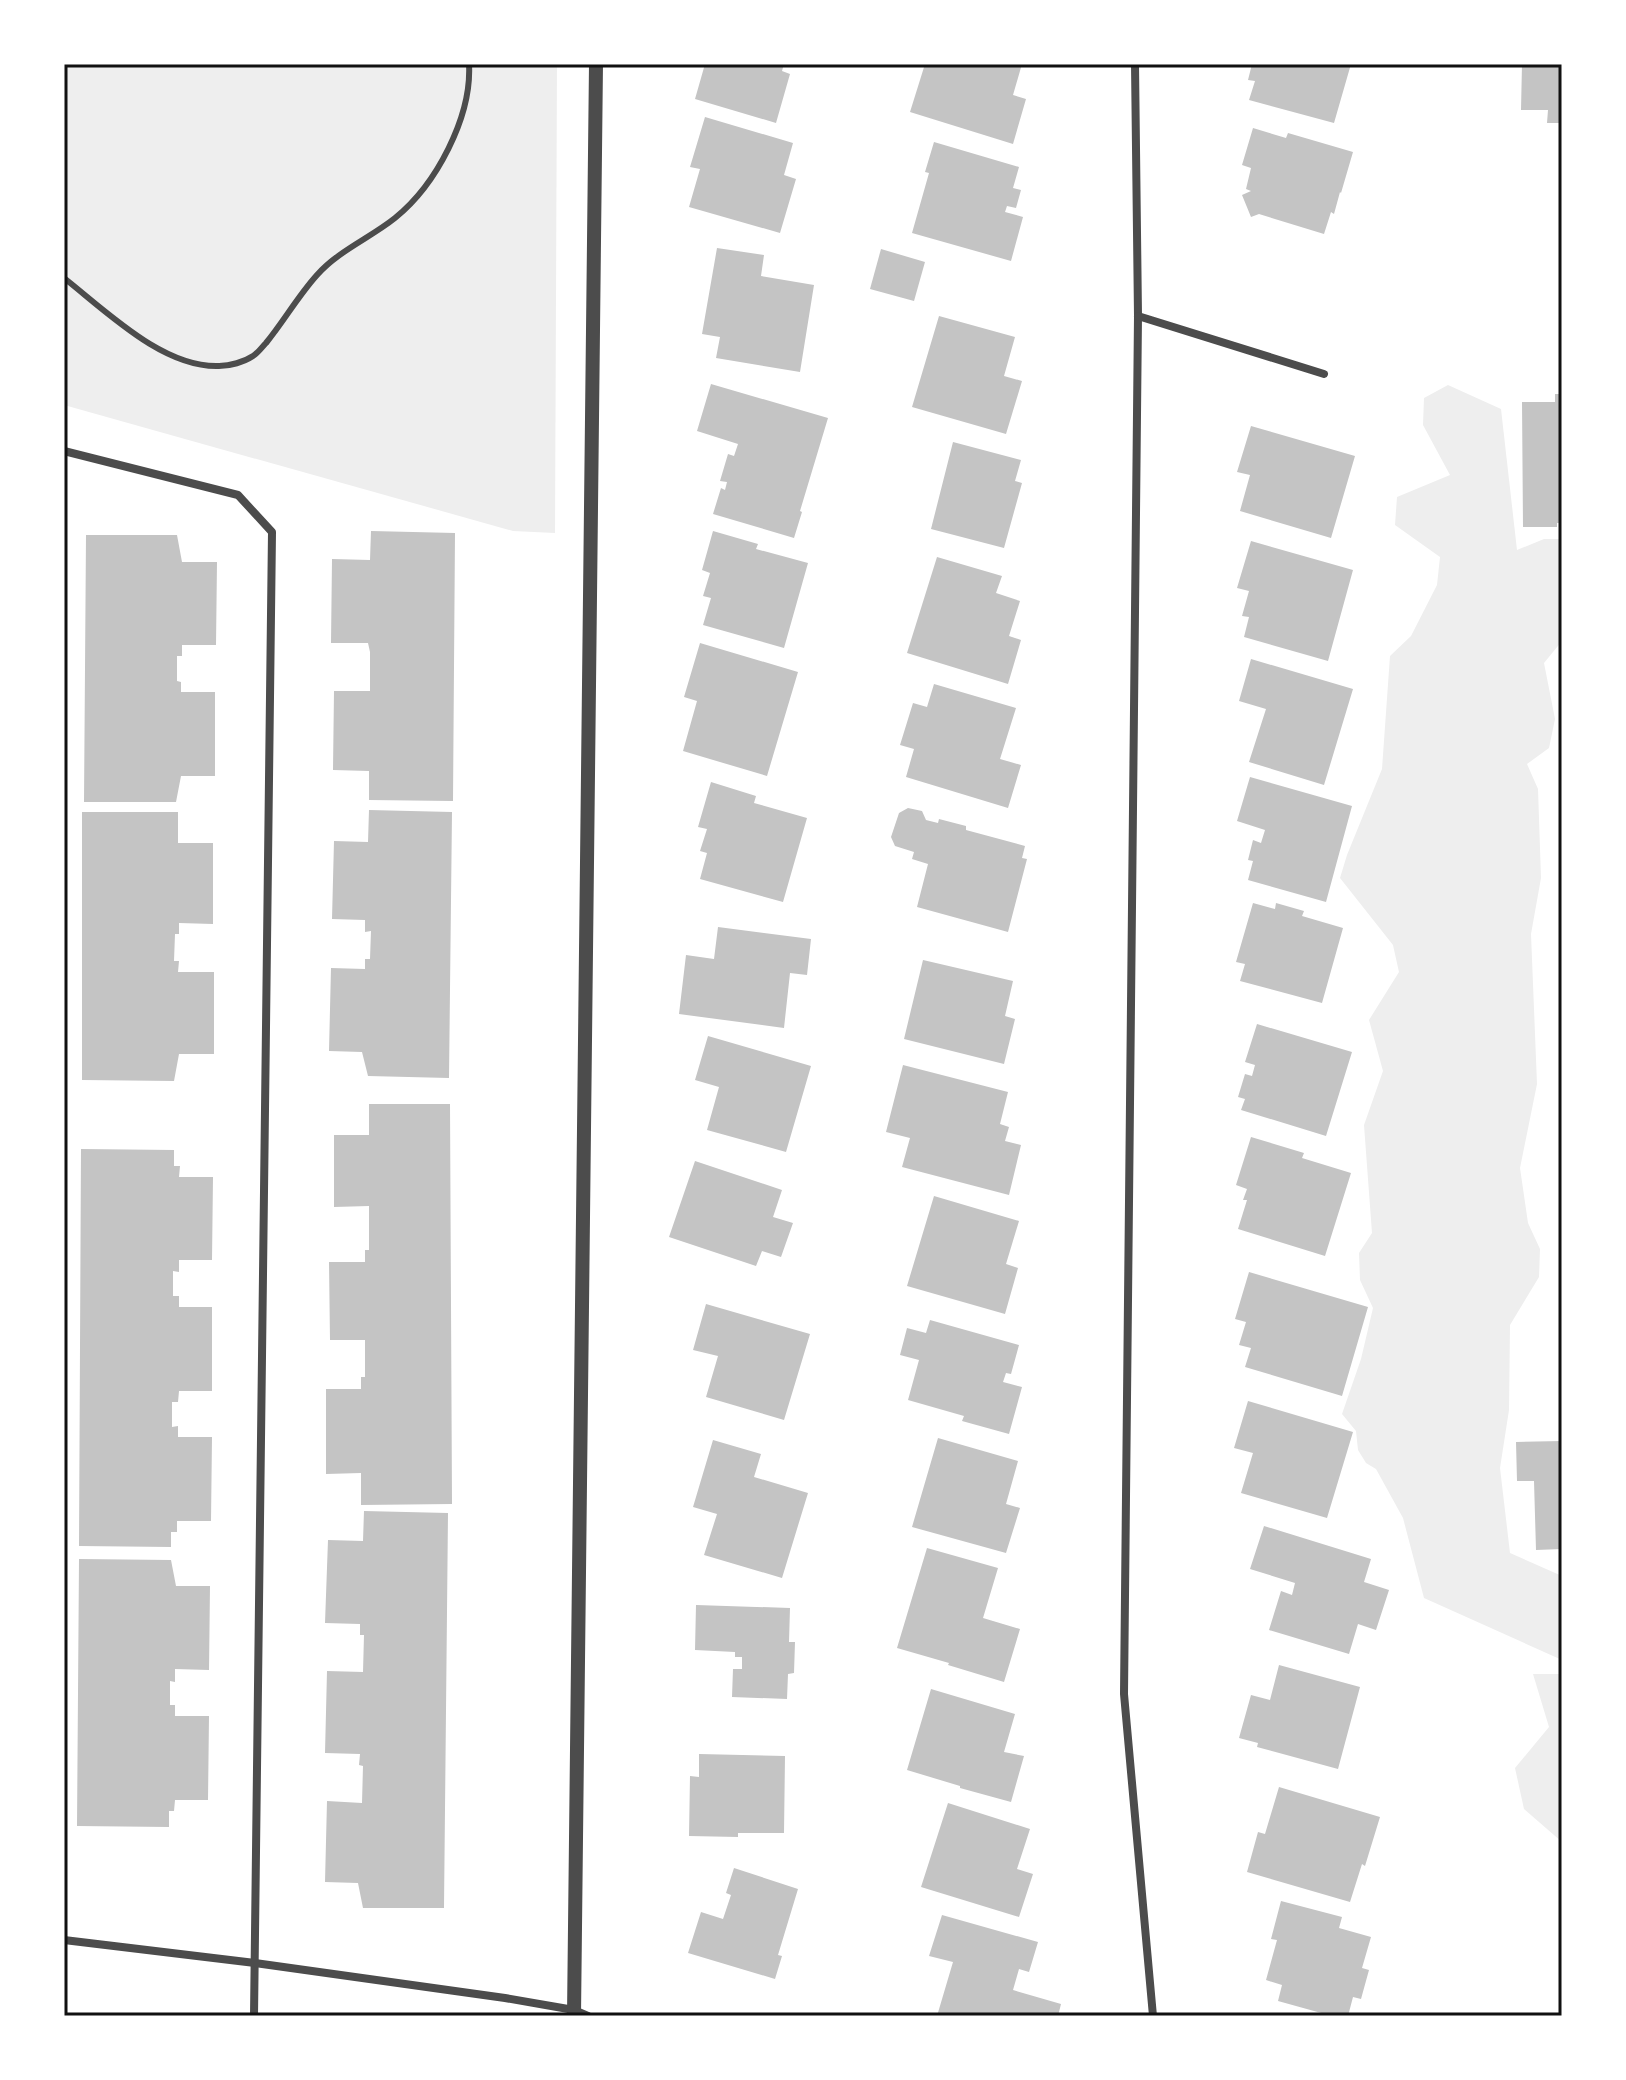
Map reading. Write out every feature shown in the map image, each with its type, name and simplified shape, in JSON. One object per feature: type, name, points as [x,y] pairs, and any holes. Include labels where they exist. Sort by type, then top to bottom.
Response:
[{"type":"street","points":[[64,1940],[505,1998],[579,2014],[596,64]]},
{"type":"street","points":[[1135,64],[1138,316],[1124,1694],[1153,2016]]},
{"type":"street","points":[[1138,316],[1324,374]]},
{"type":"street","points":[[64,451],[238,495],[272,532],[254,2016]]},
{"type":"lane","points":[[64,278],[144,341],[176,358],[200,366],[222,367],[255,356],[316,276],[332,260],[397,216],[422,190],[442,161],[461,120],[470,79],[469,64]]},
{"type":"shaded area","points":[[64,64],[557,64],[555,533],[513,531],[64,405]]},
{"type":"shaded area","points":[[1448,385],[1501,409],[1517,550],[1544,539],[1562,539],[1562,641],[1544,663],[1555,719],[1549,748],[1527,764],[1538,789],[1541,878],[1531,934],[1537,1084],[1520,1168],[1528,1223],[1540,1249],[1539,1277],[1510,1325],[1509,1410],[1500,1468],[1510,1553],[1562,1576],[1562,1660],[1424,1598],[1403,1518],[1376,1469],[1366,1463],[1358,1450],[1356,1431],[1342,1414],[1361,1359],[1373,1308],[1360,1280],[1359,1253],[1372,1233],[1364,1125],[1383,1071],[1369,1020],[1399,972],[1393,945],[1340,878],[1382,769],[1390,656],[1411,636],[1437,585],[1440,557],[1395,525],[1397,497],[1450,475],[1423,425],[1424,398]]},
{"type":"shaded area","points":[[1533,1674],[1562,1674],[1562,1842],[1524,1809],[1515,1768],[1549,1727]]},
{"type":"building","points":[[705,64],[784,64],[782,71],[790,74],[776,123],[695,99]]},
{"type":"building","points":[[925,64],[1022,64],[1013,95],[1026,99],[1013,144],[910,112]]},
{"type":"building","points":[[1252,64],[1351,64],[1334,123],[1249,100],[1255,81],[1248,80]]},
{"type":"building","points":[[1522,64],[1562,64],[1562,123],[1547,123],[1548,110],[1521,110]]},
{"type":"building","points":[[705,117],[793,143],[784,175],[796,179],[780,233],[689,207],[700,169],[690,167]]},
{"type":"building","points":[[1253,128],[1286,138],[1288,133],[1353,152],[1334,214],[1331,212],[1324,234],[1259,214],[1251,217],[1242,195],[1251,191],[1246,189],[1251,168],[1242,165]]},
{"type":"building","points":[[934,142],[1019,167],[1013,188],[1021,190],[1016,208],[1007,206],[1005,212],[1023,217],[1011,261],[912,233],[929,173],[925,172]]},
{"type":"building","points":[[717,248],[764,255],[761,276],[814,285],[800,372],[716,358],[720,337],[702,334]]},
{"type":"building","points":[[881,249],[925,262],[914,301],[870,289]]},
{"type":"building","points":[[939,316],[1015,337],[1004,376],[1022,381],[1006,434],[912,407]]},
{"type":"building","points":[[711,384],[828,418],[794,538],[713,514],[721,488],[725,490],[727,482],[720,481],[728,454],[734,456],[738,444],[697,431]]},
{"type":"building","points":[[1555,394],[1562,394],[1562,523],[1557,523],[1557,527],[1523,527],[1522,402],[1555,402]]},
{"type":"building","points":[[1251,426],[1355,456],[1331,538],[1240,511],[1250,475],[1237,472]]},
{"type":"building","points":[[953,442],[1021,460],[1015,481],[1022,483],[1004,548],[931,529]]},
{"type":"building","points":[[371,531],[455,533],[453,801],[369,800],[369,771],[333,770],[334,691],[370,691],[370,652],[368,643],[331,643],[332,559],[370,560]]},
{"type":"building","points":[[713,531],[758,544],[756,549],[808,563],[784,648],[703,625],[711,598],[703,596],[710,573],[702,570]]},
{"type":"building","points":[[86,535],[177,535],[182,562],[217,562],[216,645],[182,645],[182,656],[177,656],[177,681],[181,682],[181,692],[215,692],[215,776],[181,776],[176,802],[84,802]]},
{"type":"building","points":[[1251,541],[1353,570],[1328,661],[1244,637],[1249,617],[1242,616],[1249,591],[1237,588]]},
{"type":"building","points":[[937,557],[1002,576],[996,593],[1020,601],[1009,636],[1021,640],[1008,684],[907,653]]},
{"type":"building","points":[[700,643],[798,672],[767,776],[683,751],[697,701],[684,697]]},
{"type":"building","points":[[1251,659],[1353,689],[1324,785],[1249,762],[1266,709],[1239,701]]},
{"type":"building","points":[[934,684],[1016,708],[1000,759],[1021,765],[1008,808],[906,777],[914,749],[900,745],[913,703],[927,707]]},
{"type":"building","points":[[1250,777],[1352,806],[1326,902],[1248,880],[1253,861],[1248,860],[1253,840],[1261,843],[1265,830],[1237,821]]},
{"type":"building","points":[[711,782],[756,796],[754,803],[807,818],[783,902],[700,879],[707,853],[700,851],[707,829],[698,827]]},
{"type":"building","points":[[908,808],[922,811],[926,820],[938,823],[939,819],[966,826],[966,830],[1025,846],[1022,858],[1027,859],[1008,932],[917,907],[928,864],[912,859],[914,852],[895,846],[891,837],[899,813]]},
{"type":"building","points":[[369,810],[452,812],[449,1078],[368,1076],[362,1052],[329,1051],[331,968],[365,969],[365,959],[370,959],[371,931],[365,932],[365,920],[332,919],[334,841],[368,842]]},
{"type":"building","points":[[82,812],[178,812],[178,843],[213,843],[213,924],[179,923],[179,934],[175,934],[174,961],[179,961],[178,972],[214,972],[214,1054],[179,1054],[174,1081],[82,1080]]},
{"type":"building","points":[[1253,903],[1275,909],[1276,903],[1304,911],[1302,916],[1343,928],[1322,1003],[1240,981],[1245,964],[1236,962]]},
{"type":"building","points":[[718,927],[811,939],[807,975],[790,973],[784,1028],[679,1014],[686,955],[714,959]]},
{"type":"building","points":[[923,960],[1013,981],[1005,1016],[1015,1019],[1004,1064],[904,1039]]},
{"type":"building","points":[[1257,1024],[1352,1052],[1326,1136],[1241,1110],[1245,1099],[1238,1097],[1245,1074],[1252,1076],[1255,1065],[1245,1062]]},
{"type":"building","points":[[708,1036],[811,1066],[786,1152],[707,1130],[719,1087],[695,1080]]},
{"type":"building","points":[[903,1065],[1008,1092],[1000,1124],[1009,1127],[1005,1141],[1021,1145],[1009,1195],[902,1167],[910,1138],[886,1132]]},
{"type":"building","points":[[369,1104],[450,1104],[452,1504],[361,1505],[361,1473],[326,1474],[326,1389],[361,1389],[361,1377],[365,1377],[365,1340],[330,1340],[329,1262],[365,1262],[365,1250],[369,1250],[369,1206],[334,1207],[334,1135],[369,1135]]},
{"type":"building","points":[[1251,1137],[1304,1153],[1302,1158],[1351,1173],[1325,1256],[1238,1229],[1247,1200],[1243,1200],[1247,1189],[1236,1185]]},
{"type":"building","points":[[81,1149],[174,1150],[174,1166],[180,1166],[179,1177],[213,1177],[212,1260],[179,1260],[179,1272],[173,1271],[173,1296],[179,1296],[179,1307],[212,1307],[212,1391],[179,1391],[178,1402],[172,1402],[172,1427],[178,1426],[178,1437],[212,1437],[211,1521],[177,1521],[177,1532],[171,1532],[171,1547],[79,1546]]},
{"type":"building","points":[[695,1161],[782,1190],[773,1217],[793,1223],[781,1257],[762,1251],[756,1266],[669,1237]]},
{"type":"building","points":[[934,1196],[1019,1221],[1006,1264],[1018,1268],[1005,1314],[907,1286]]},
{"type":"building","points":[[1249,1272],[1368,1307],[1342,1396],[1245,1367],[1251,1348],[1239,1345],[1246,1322],[1235,1319]]},
{"type":"building","points":[[706,1304],[810,1334],[784,1420],[706,1397],[718,1356],[693,1350]]},
{"type":"building","points":[[930,1320],[1019,1345],[1011,1374],[1006,1373],[1003,1382],[1022,1387],[1009,1434],[962,1421],[964,1416],[908,1400],[919,1360],[900,1355],[907,1328],[926,1333]]},
{"type":"building","points":[[1248,1401],[1353,1432],[1327,1518],[1241,1493],[1253,1453],[1234,1448]]},
{"type":"building","points":[[938,1438],[1018,1461],[1006,1504],[1020,1508],[1006,1553],[912,1527]]},
{"type":"building","points":[[713,1440],[761,1454],[754,1477],[808,1493],[782,1578],[704,1555],[717,1514],[693,1507]]},
{"type":"building","points":[[1562,1441],[1562,1549],[1536,1550],[1534,1481],[1517,1481],[1516,1442]]},
{"type":"building","points":[[364,1511],[448,1513],[444,1908],[363,1908],[358,1883],[325,1882],[327,1801],[362,1803],[363,1766],[359,1765],[360,1754],[325,1753],[327,1671],[363,1672],[364,1635],[360,1635],[360,1624],[325,1623],[328,1540],[363,1541]]},
{"type":"building","points":[[1264,1526],[1371,1559],[1364,1582],[1389,1590],[1376,1630],[1358,1624],[1349,1654],[1269,1630],[1281,1591],[1292,1595],[1295,1583],[1250,1569]]},
{"type":"building","points":[[927,1548],[998,1568],[983,1618],[1020,1629],[1004,1682],[897,1648]]},
{"type":"building","points":[[79,1559],[171,1560],[176,1586],[210,1586],[209,1670],[175,1669],[175,1682],[170,1681],[170,1705],[175,1705],[175,1716],[209,1716],[208,1800],[175,1800],[174,1811],[169,1811],[169,1827],[77,1826]]},
{"type":"building","points":[[696,1605],[790,1608],[789,1642],[795,1642],[794,1673],[788,1674],[787,1699],[732,1697],[733,1669],[742,1669],[742,1657],[735,1657],[735,1652],[695,1650]]},
{"type":"building","points":[[1279,1665],[1360,1687],[1338,1769],[1257,1747],[1258,1743],[1239,1738],[1251,1695],[1270,1700]]},
{"type":"building","points":[[931,1689],[1015,1714],[1004,1752],[1024,1756],[1011,1802],[907,1770]]},
{"type":"building","points":[[699,1754],[785,1756],[784,1833],[738,1833],[738,1837],[689,1836],[690,1776],[699,1777]]},
{"type":"building","points":[[1279,1787],[1380,1817],[1350,1902],[1247,1872],[1258,1832],[1265,1834]]},
{"type":"building","points":[[948,1803],[1030,1829],[1017,1869],[1033,1874],[1019,1917],[921,1887]]},
{"type":"building","points":[[734,1868],[798,1889],[778,1955],[782,1956],[775,1979],[688,1953],[701,1912],[723,1919],[731,1895],[726,1893]]},
{"type":"building","points":[[1281,1901],[1342,1917],[1339,1928],[1371,1937],[1362,1968],[1369,1970],[1361,1999],[1353,1997],[1348,2016],[1332,2016],[1278,2001],[1282,1985],[1266,1980],[1277,1940],[1271,1939]]},
{"type":"building","points":[[942,1915],[1038,1942],[1029,1972],[1019,1969],[1013,1990],[1061,2004],[1058,2016],[937,2016],[953,1962],[929,1956]]}]
